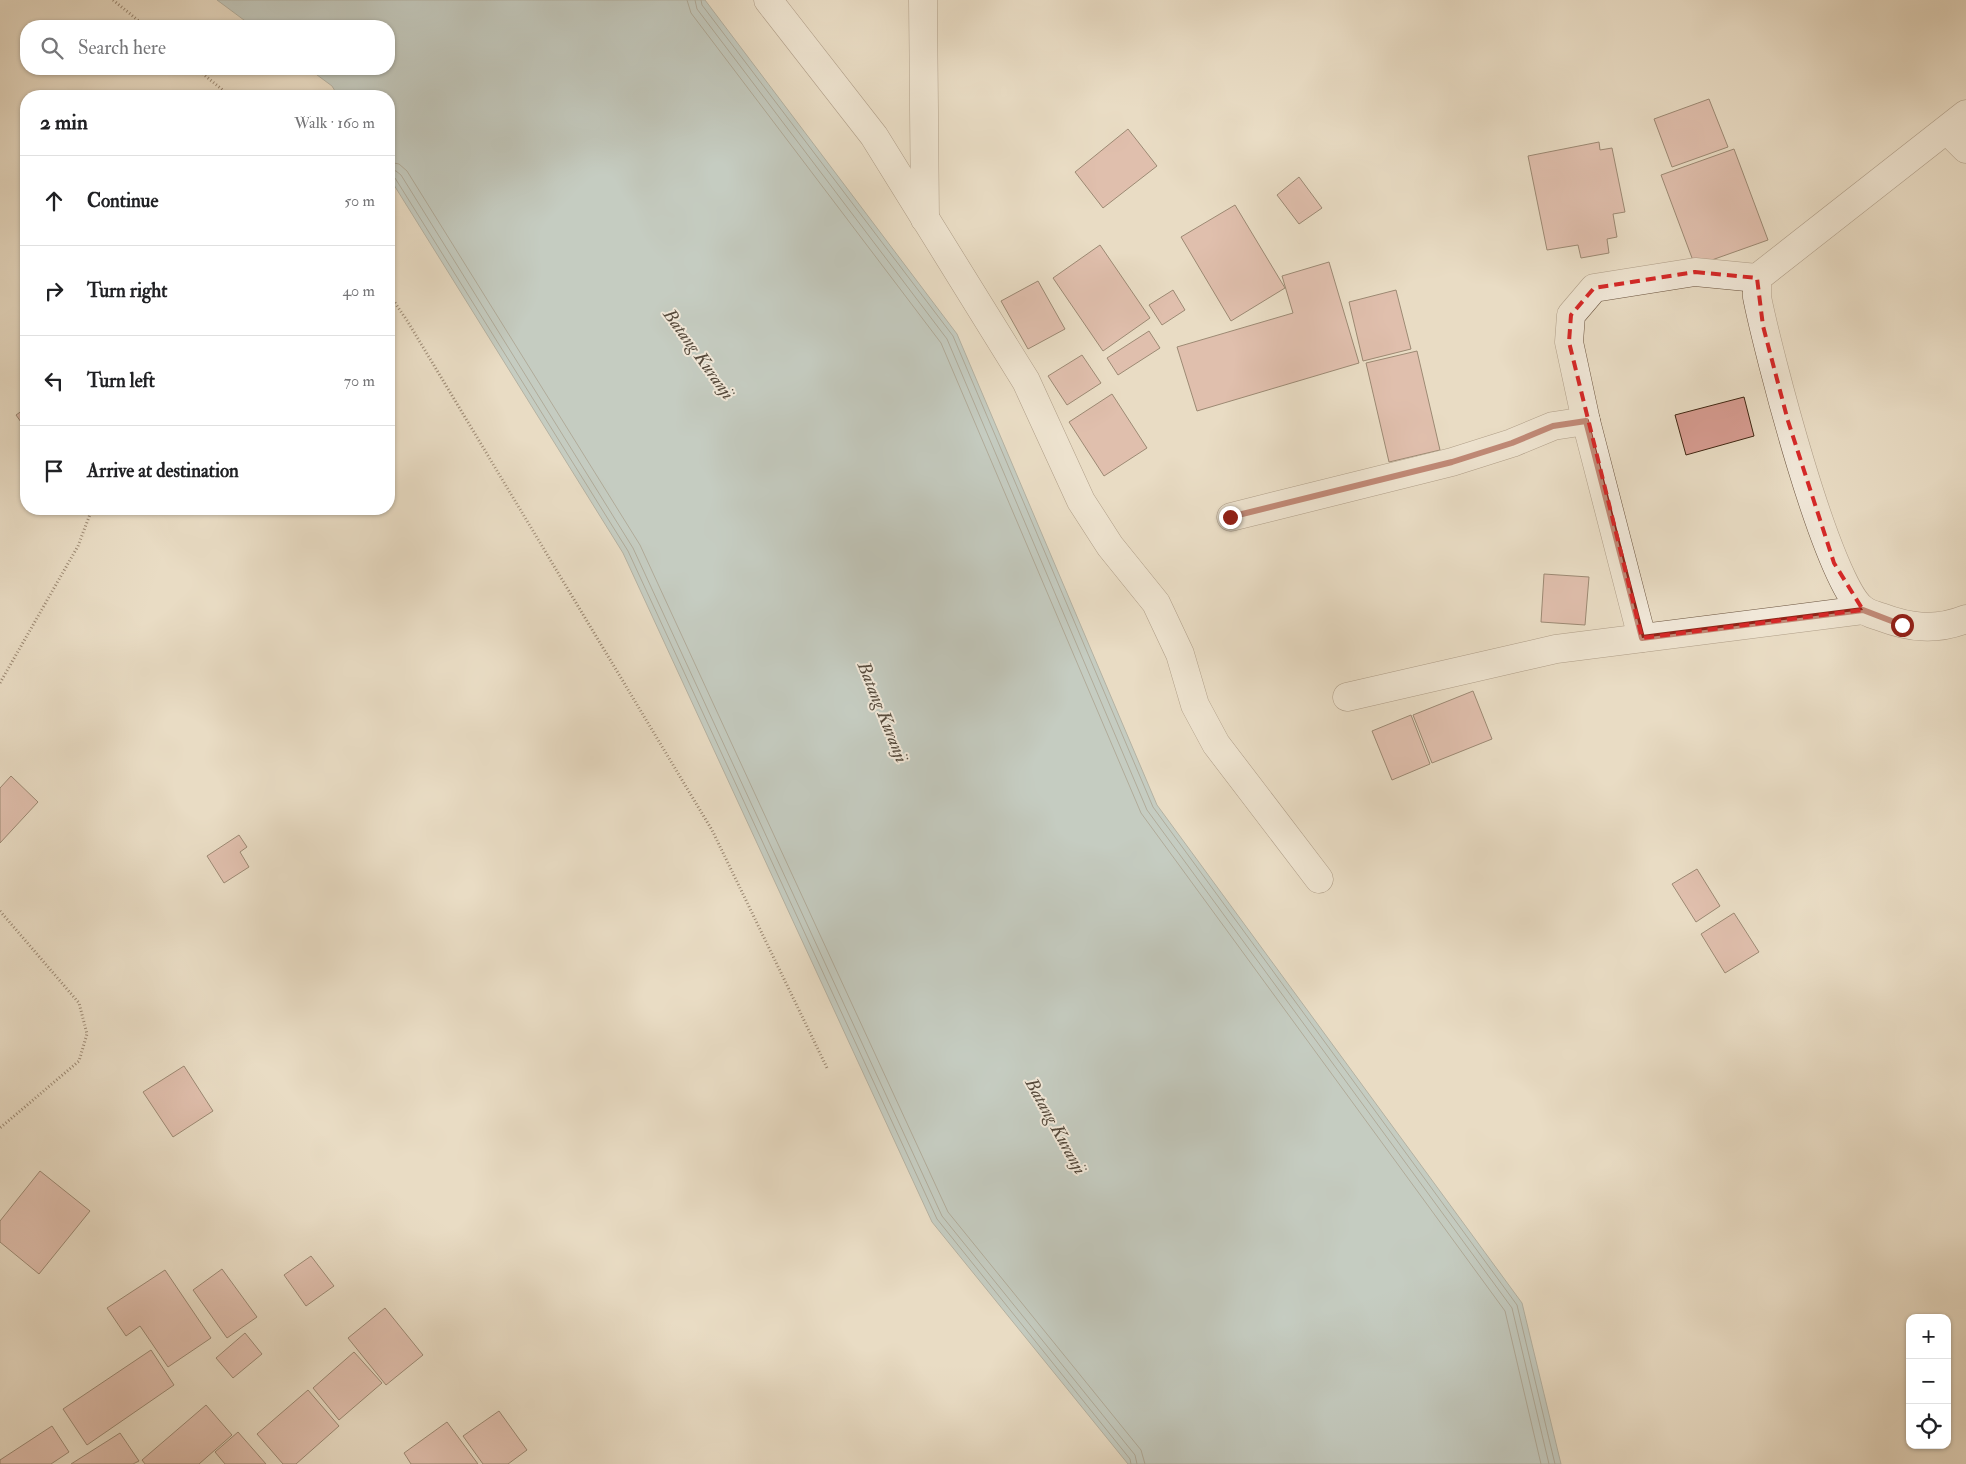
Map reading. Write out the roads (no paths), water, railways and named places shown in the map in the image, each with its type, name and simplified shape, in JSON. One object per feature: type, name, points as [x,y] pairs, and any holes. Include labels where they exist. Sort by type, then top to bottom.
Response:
[{"type":"street","points":[[768,0],[874,136],[1026,381],[1081,501],[1110,546],[1156,603],[1180,654],[1195,705],[1216,744],[1319,879]]},
{"type":"street","points":[[923,0],[925,221]]},
{"type":"street","points":[[1642,638],[1586,421],[1569,342],[1571,315],[1594,288],[1695,272],[1758,278],[1957,122],[1966,149]]},
{"type":"street","points":[[1758,278],[1757,297],[1763,326],[1788,421],[1834,563],[1848,591],[1863,610]]},
{"type":"street","points":[[1230,517],[1452,462],[1512,443],[1553,426],[1586,421]]},
{"type":"street","points":[[1347,698],[1556,649],[1642,638],[1863,610],[1902,625],[1926,628],[1966,619]]},
{"type":"water","name":"Batang Kuranji","points":[[217,0],[705,0],[957,334],[1157,805],[1522,1303],[1561,1464],[1128,1464],[932,1222],[623,553],[395,187],[395,90],[334,90],[317,75],[395,75],[395,20],[244,20]]}]
